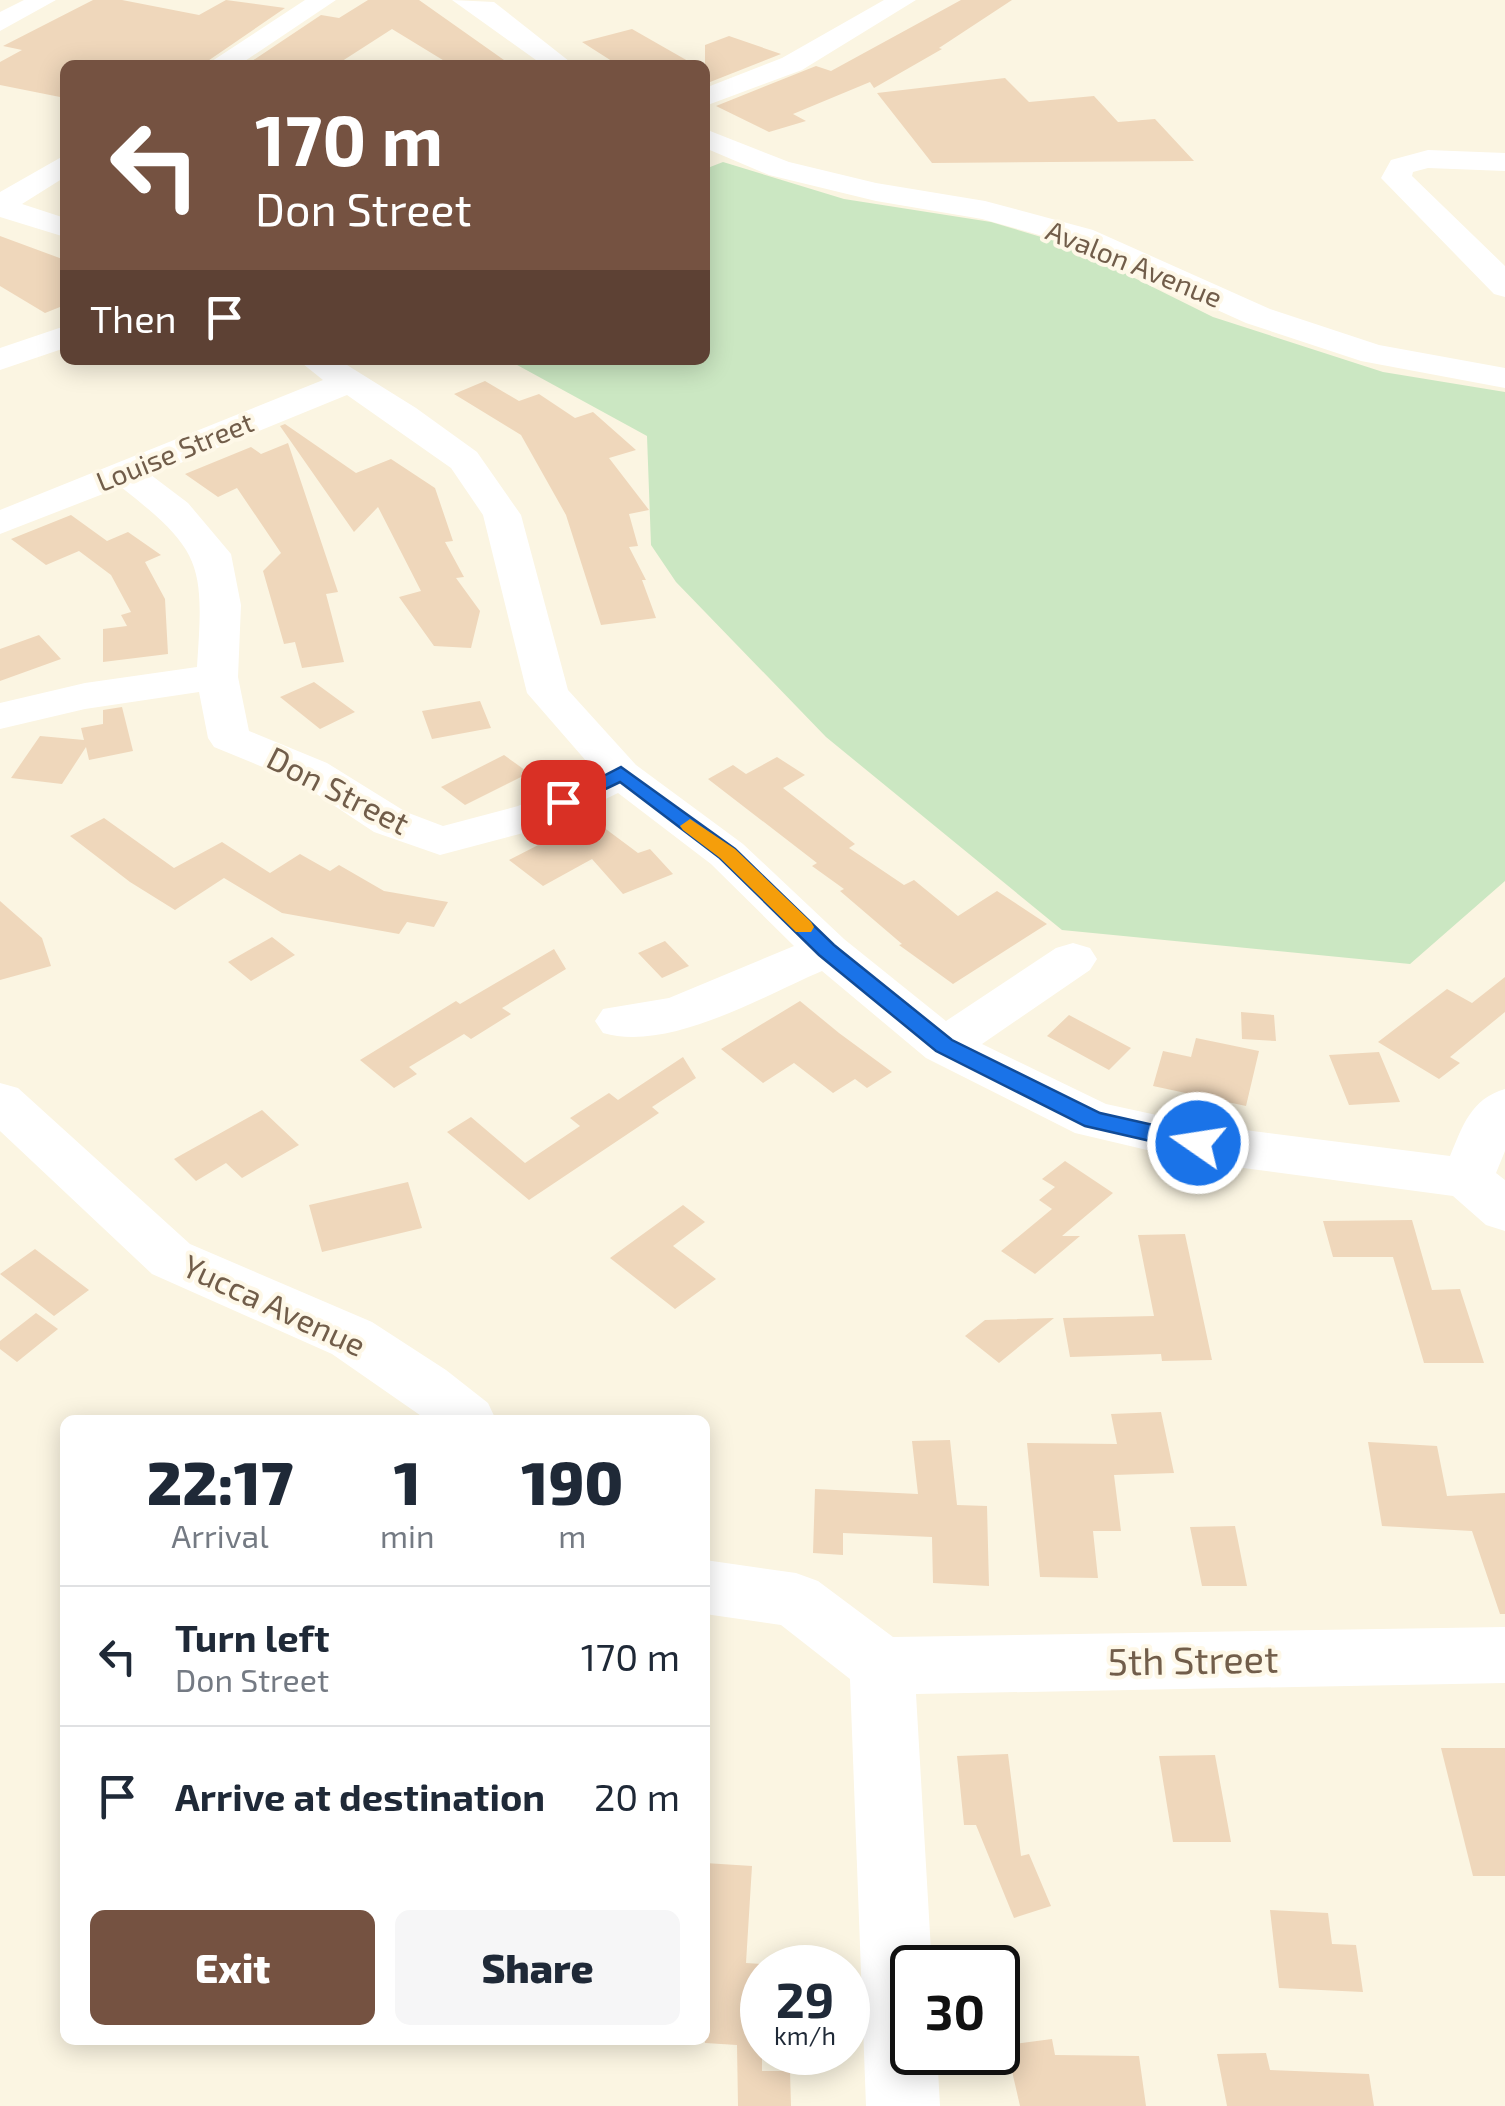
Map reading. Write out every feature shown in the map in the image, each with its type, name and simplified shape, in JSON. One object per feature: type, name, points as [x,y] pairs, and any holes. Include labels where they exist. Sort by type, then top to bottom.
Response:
[{"type":"street","points":[[0,23],[43,0]]},
{"type":"street","points":[[228,60],[322,0]]},
{"type":"street","points":[[475,4],[511,0]]},
{"type":"street","points":[[710,96],[792,64],[903,0]]},
{"type":"street","points":[[475,4],[553,60]]},
{"type":"street","name":"Avalon Avenue","points":[[710,140],[779,169],[876,192],[985,210],[1082,236],[1258,316],[1373,354],[1505,378]]},
{"type":"street","points":[[1505,162],[1428,159],[1401,166],[1396,178],[1491,269],[1505,288]]},
{"type":"street","points":[[0,206],[60,167]]},
{"type":"street","points":[[0,206],[60,226]]},
{"type":"street","points":[[0,360],[60,338]]},
{"type":"street","points":[[333,370],[464,460],[502,514],[548,694],[621,774],[727,854],[826,950],[944,1046],[1094,1120],[1198,1143],[1487,1194],[1491,1120],[1505,1107]]},
{"type":"street","name":"Louise Street","points":[[0,523],[124,472],[333,370]]},
{"type":"street","name":"Don Street","points":[[124,472],[176,511],[212,554],[221,606],[218,677],[229,738],[312,772],[390,822],[440,841],[534,816],[621,774]]},
{"type":"street","points":[[0,716],[85,696],[218,677]]},
{"type":"street","points":[[620,1020],[677,1014],[826,950]]},
{"type":"street","points":[[944,1046],[1073,959]]},
{"type":"street","name":"Yucca Avenue","points":[[0,1102],[171,1260],[352,1338],[426,1386],[460,1415]]},
{"type":"street","points":[[710,1588],[796,1600],[882,1666],[903,2106]]},
{"type":"street","name":"5th Street","points":[[882,1666],[1505,1656]]},
{"type":"green space","points":[[723,162],[844,199],[991,222],[1068,245],[1213,317],[1383,372],[1505,392],[1505,881],[1410,964],[1062,930],[826,737],[676,582],[651,545],[647,436],[517,365],[710,365],[710,167]]},
{"type":"building","points":[[93,0],[122,0],[199,15],[226,0],[285,8],[209,60],[60,60],[60,97],[0,85],[0,62],[22,50],[3,46]]},
{"type":"building","points":[[368,0],[419,0],[504,60],[443,60],[392,29],[344,60],[254,60],[321,15],[339,18]]},
{"type":"building","points":[[961,0],[1012,0],[939,48],[942,49],[874,88],[870,82],[793,114],[806,121],[769,132],[716,106],[816,66],[831,71]]},
{"type":"building","points":[[632,29],[686,60],[610,60],[582,42]]},
{"type":"building","points":[[729,36],[781,54],[710,82],[705,45]]},
{"type":"building","points":[[1005,78],[1029,102],[1094,96],[1118,122],[1155,119],[1194,161],[932,163],[877,93]]},
{"type":"building","points":[[0,236],[60,258],[60,307],[45,313],[0,286]]},
{"type":"building","points":[[485,381],[519,401],[539,394],[575,418],[593,412],[636,450],[609,458],[649,510],[629,514],[638,546],[629,547],[646,580],[642,580],[656,618],[601,625],[566,515],[521,435],[454,394]]},
{"type":"building","points":[[285,424],[356,473],[391,459],[435,488],[453,541],[445,542],[464,577],[456,578],[480,611],[471,648],[434,646],[399,597],[421,591],[378,507],[354,532],[280,426]]},
{"type":"building","points":[[288,443],[338,592],[326,594],[344,662],[302,668],[295,642],[284,644],[263,571],[281,553],[237,488],[218,497],[185,474],[251,447],[261,454]]},
{"type":"building","points":[[71,515],[107,541],[128,532],[161,555],[145,562],[165,599],[168,654],[103,662],[103,629],[127,626],[121,615],[131,612],[111,575],[79,551],[46,565],[11,539]]},
{"type":"building","points":[[39,635],[61,659],[0,681],[0,649]]},
{"type":"building","points":[[314,682],[355,712],[320,729],[280,697]]},
{"type":"building","points":[[480,701],[491,728],[432,739],[422,711]]},
{"type":"building","points":[[122,707],[133,751],[89,760],[86,747],[62,784],[11,778],[40,736],[84,740],[81,728],[103,724],[103,710]]},
{"type":"building","points":[[504,755],[529,773],[465,805],[441,787]]},
{"type":"building","points":[[777,757],[805,775],[783,788],[855,844],[849,848],[904,885],[914,880],[958,916],[997,891],[1047,924],[953,984],[899,945],[902,944],[840,891],[844,889],[812,866],[817,863],[708,779],[733,765],[746,774]]},
{"type":"building","points":[[104,818],[174,868],[222,842],[270,873],[300,854],[330,871],[339,865],[384,891],[448,902],[434,927],[407,922],[399,934],[282,913],[224,878],[175,910],[130,882],[70,836]]},
{"type":"building","points":[[591,818],[638,853],[650,849],[673,874],[623,894],[592,859],[543,886],[509,860]]},
{"type":"building","points":[[0,901],[42,938],[51,966],[0,980]]},
{"type":"building","points":[[272,937],[295,955],[251,981],[228,962]]},
{"type":"building","points":[[665,941],[689,966],[662,978],[638,953]]},
{"type":"building","points":[[554,949],[566,969],[502,1008],[511,1014],[471,1039],[464,1034],[409,1067],[417,1074],[394,1088],[360,1060],[456,1001],[460,1004]]},
{"type":"building","points":[[1505,977],[1505,1012],[1450,1057],[1460,1063],[1439,1079],[1378,1042],[1447,989],[1472,1003]]},
{"type":"building","points":[[800,1001],[892,1072],[867,1088],[855,1079],[833,1093],[794,1063],[763,1083],[721,1049]]},
{"type":"building","points":[[1241,1012],[1274,1015],[1276,1041],[1242,1039]]},
{"type":"building","points":[[1069,1015],[1131,1048],[1109,1070],[1047,1036]]},
{"type":"building","points":[[1196,1038],[1259,1051],[1246,1106],[1153,1086],[1163,1051],[1191,1057]]},
{"type":"building","points":[[1379,1052],[1400,1102],[1349,1105],[1329,1055]]},
{"type":"building","points":[[683,1057],[696,1078],[652,1107],[659,1113],[529,1200],[447,1132],[471,1117],[525,1163],[580,1126],[570,1118],[609,1093],[618,1100]]},
{"type":"building","points":[[262,1110],[299,1145],[242,1178],[226,1163],[196,1181],[174,1159]]},
{"type":"building","points":[[1065,1161],[1113,1193],[1062,1236],[1080,1236],[1035,1274],[1001,1251],[1052,1209],[1039,1200],[1055,1187],[1042,1179]]},
{"type":"building","points":[[408,1182],[422,1228],[322,1252],[309,1205]]},
{"type":"building","points":[[683,1205],[705,1222],[673,1246],[716,1279],[675,1309],[610,1258]]},
{"type":"building","points":[[1412,1220],[1432,1290],[1460,1289],[1484,1363],[1424,1363],[1393,1257],[1333,1257],[1323,1221]]},
{"type":"building","points":[[1185,1234],[1212,1360],[1162,1361],[1161,1354],[1070,1357],[1063,1318],[1154,1316],[1138,1235]]},
{"type":"building","points":[[35,1249],[89,1290],[54,1316],[0,1274]]},
{"type":"building","points":[[36,1313],[58,1329],[17,1362],[0,1349],[0,1341]]},
{"type":"building","points":[[1054,1318],[999,1363],[965,1336],[985,1320]]},
{"type":"building","points":[[1161,1412],[1174,1473],[1114,1475],[1121,1531],[1093,1531],[1098,1578],[1040,1577],[1027,1443],[1117,1444],[1111,1414]]},
{"type":"building","points":[[950,1440],[957,1505],[987,1506],[989,1586],[933,1583],[932,1537],[843,1533],[843,1555],[813,1553],[815,1489],[918,1494],[912,1441]]},
{"type":"building","points":[[1368,1442],[1437,1446],[1447,1496],[1505,1493],[1505,1614],[1500,1614],[1472,1531],[1382,1526]]},
{"type":"building","points":[[1235,1526],[1247,1586],[1202,1586],[1190,1527]]},
{"type":"building","points":[[1441,1748],[1505,1748],[1505,1876],[1473,1876]]},
{"type":"building","points":[[1008,1754],[1021,1856],[1029,1854],[1051,1906],[1014,1918],[976,1825],[964,1825],[957,1756]]},
{"type":"building","points":[[1215,1755],[1231,1842],[1173,1842],[1159,1756]]},
{"type":"building","points":[[710,1863],[752,1866],[747,1945],[740,1945],[740,2075],[790,2075],[791,2106],[738,2106],[737,2045],[710,2043]]},
{"type":"building","points":[[1270,1910],[1328,1913],[1332,1944],[1356,1945],[1363,1992],[1279,1988]]},
{"type":"building","points":[[1052,2039],[1055,2055],[1139,2056],[1146,2106],[1020,2106],[1013,2075],[1020,2075],[1020,2043]]},
{"type":"building","points":[[1266,2053],[1270,2070],[1369,2074],[1374,2106],[1227,2106],[1217,2054]]},
{"type":"slow traffic","points":[[690,826],[727,854],[803,927]]},
{"type":"route","points":[[563,802],[621,774],[727,854],[826,950],[944,1046],[1094,1120],[1198,1143]]}]
